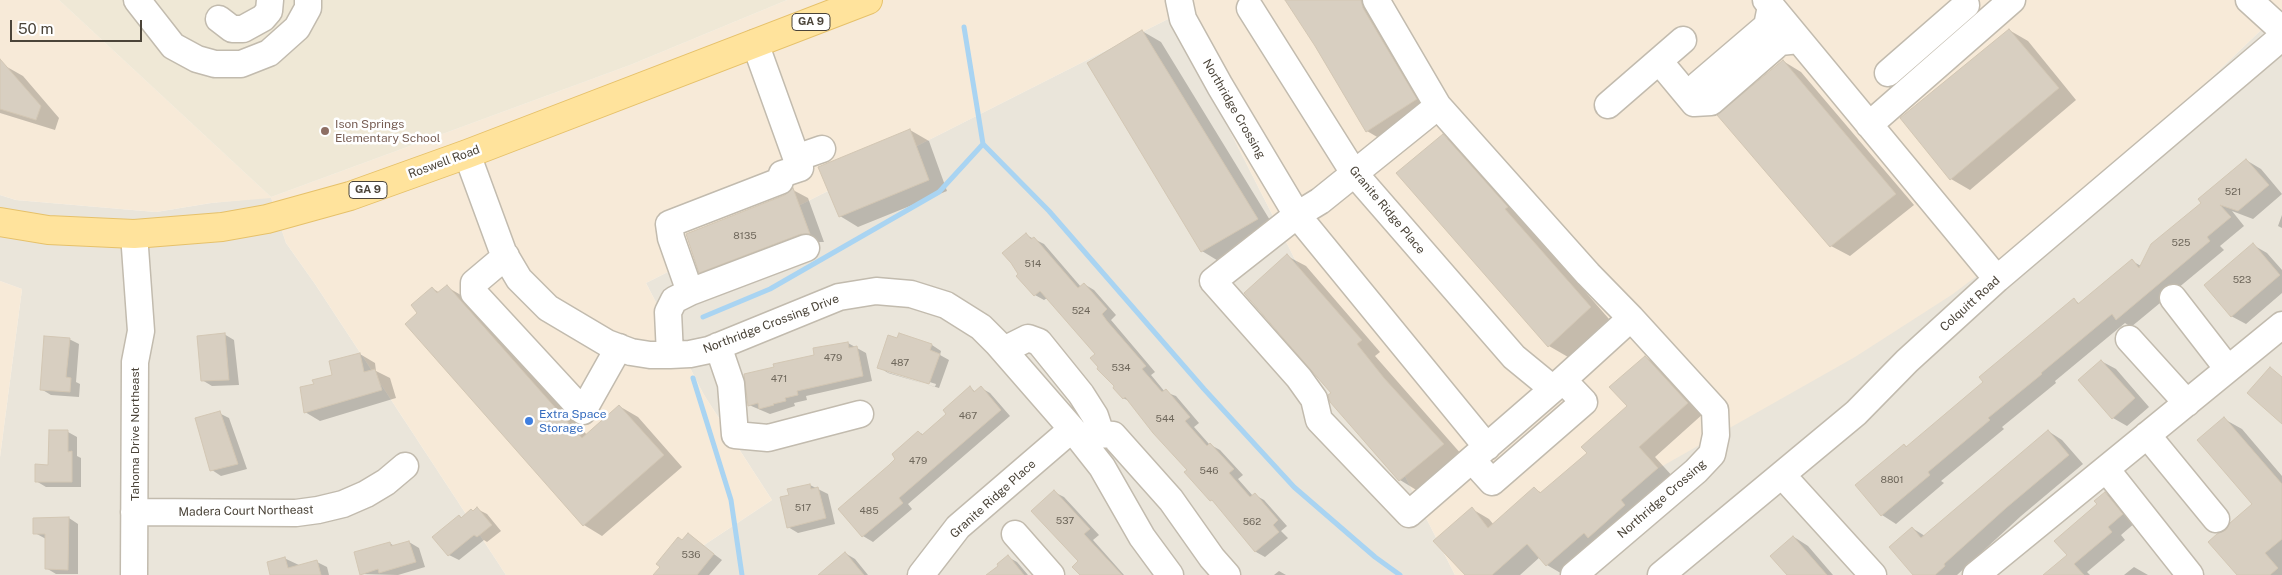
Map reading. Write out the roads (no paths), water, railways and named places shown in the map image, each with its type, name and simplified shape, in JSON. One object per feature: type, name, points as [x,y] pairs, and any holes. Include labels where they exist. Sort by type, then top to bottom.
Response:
[{"type":"main road","name":"Roswell Road","points":[[0,222],[48,230],[134,234],[205,229],[267,219],[350,196],[467,154],[868,0]]},
{"type":"street","points":[[137,0],[173,46],[197,59],[215,64],[241,64],[269,53],[297,28],[308,8],[308,0]]},
{"type":"street","points":[[219,19],[232,29],[243,30],[263,18],[269,11],[270,0]]},
{"type":"street","name":"Northridge Crossing","points":[[1179,0],[1183,19],[1210,69],[1297,215],[1479,453],[1492,482],[1584,402],[1558,385]]},
{"type":"street","name":"Northridge Crossing","points":[[1376,0],[1438,106],[1588,274],[1715,410],[1716,435],[1712,454],[1696,471],[1574,575]]},
{"type":"street","points":[[1869,125],[2012,0]]},
{"type":"street","points":[[2249,0],[2282,30]]},
{"type":"street","points":[[1768,3],[1997,279]]},
{"type":"street","points":[[1694,103],[1698,85],[1767,26],[1768,3]]},
{"type":"street","points":[[1888,73],[1964,3],[1983,25]]},
{"type":"street","name":"Granite Ridge Place","points":[[1250,8],[1354,173],[1514,357],[1558,385]]},
{"type":"street","name":"Colquitt Road","points":[[1661,575],[1856,413],[1907,361],[1997,279],[2282,37]]},
{"type":"street","points":[[1608,104],[1683,40]]},
{"type":"street","points":[[1694,103],[1711,102],[1780,42],[1799,40]]},
{"type":"street","points":[[690,292],[671,238],[669,224],[780,181],[782,174],[800,168],[755,44]]},
{"type":"street","points":[[1660,61],[1694,103]]},
{"type":"street","points":[[1438,106],[1213,281],[1299,378],[1314,399],[1319,420],[1409,514],[1558,385],[1631,318]]},
{"type":"street","points":[[796,158],[822,149]]},
{"type":"street","name":"Northridge Crossing Drive","points":[[467,154],[506,256],[519,279],[548,308],[608,343],[619,347],[650,355],[690,354],[718,346],[838,297],[876,291],[911,294],[946,305],[980,327],[1085,435],[1142,537],[1170,575]]},
{"type":"street","name":"Tahoma Drive Northeast","points":[[134,234],[141,331],[135,362],[134,575]]},
{"type":"street","points":[[670,355],[668,312],[674,300],[690,292],[806,248]]},
{"type":"street","points":[[506,256],[474,283],[474,293],[583,411],[619,347]]},
{"type":"street","points":[[2173,298],[2228,369]]},
{"type":"street","points":[[1976,575],[2281,327]]},
{"type":"street","points":[[2129,340],[2187,403]]},
{"type":"street","points":[[718,346],[730,384],[735,434],[768,438],[860,414]]},
{"type":"street","points":[[1085,435],[1113,435],[1171,500],[1212,558],[1227,575]]},
{"type":"street","name":"Granite Ridge Place","points":[[921,575],[958,527],[1085,435]]},
{"type":"street","points":[[2147,435],[2216,519]]},
{"type":"street","name":"Madera Court Northeast","points":[[134,512],[296,513],[318,510],[343,504],[366,494],[386,482],[406,466]]},
{"type":"street","points":[[2106,469],[2190,575]]},
{"type":"street","points":[[1782,475],[1873,575]]},
{"type":"street","points":[[1015,534],[1052,575]]},
{"type":"waterway","points":[[964,27],[983,144],[1049,211],[1204,389],[1294,487],[1375,557],[1400,575]]},
{"type":"waterway","points":[[703,317],[770,289],[939,192],[983,144]]},
{"type":"waterway","points":[[693,378],[731,500],[742,575]]},
{"type":"place","name":"Ison Springs Elementary School","points":[[325,131]]},
{"type":"place","name":"Extra Space Storage","points":[[529,421]]}]
